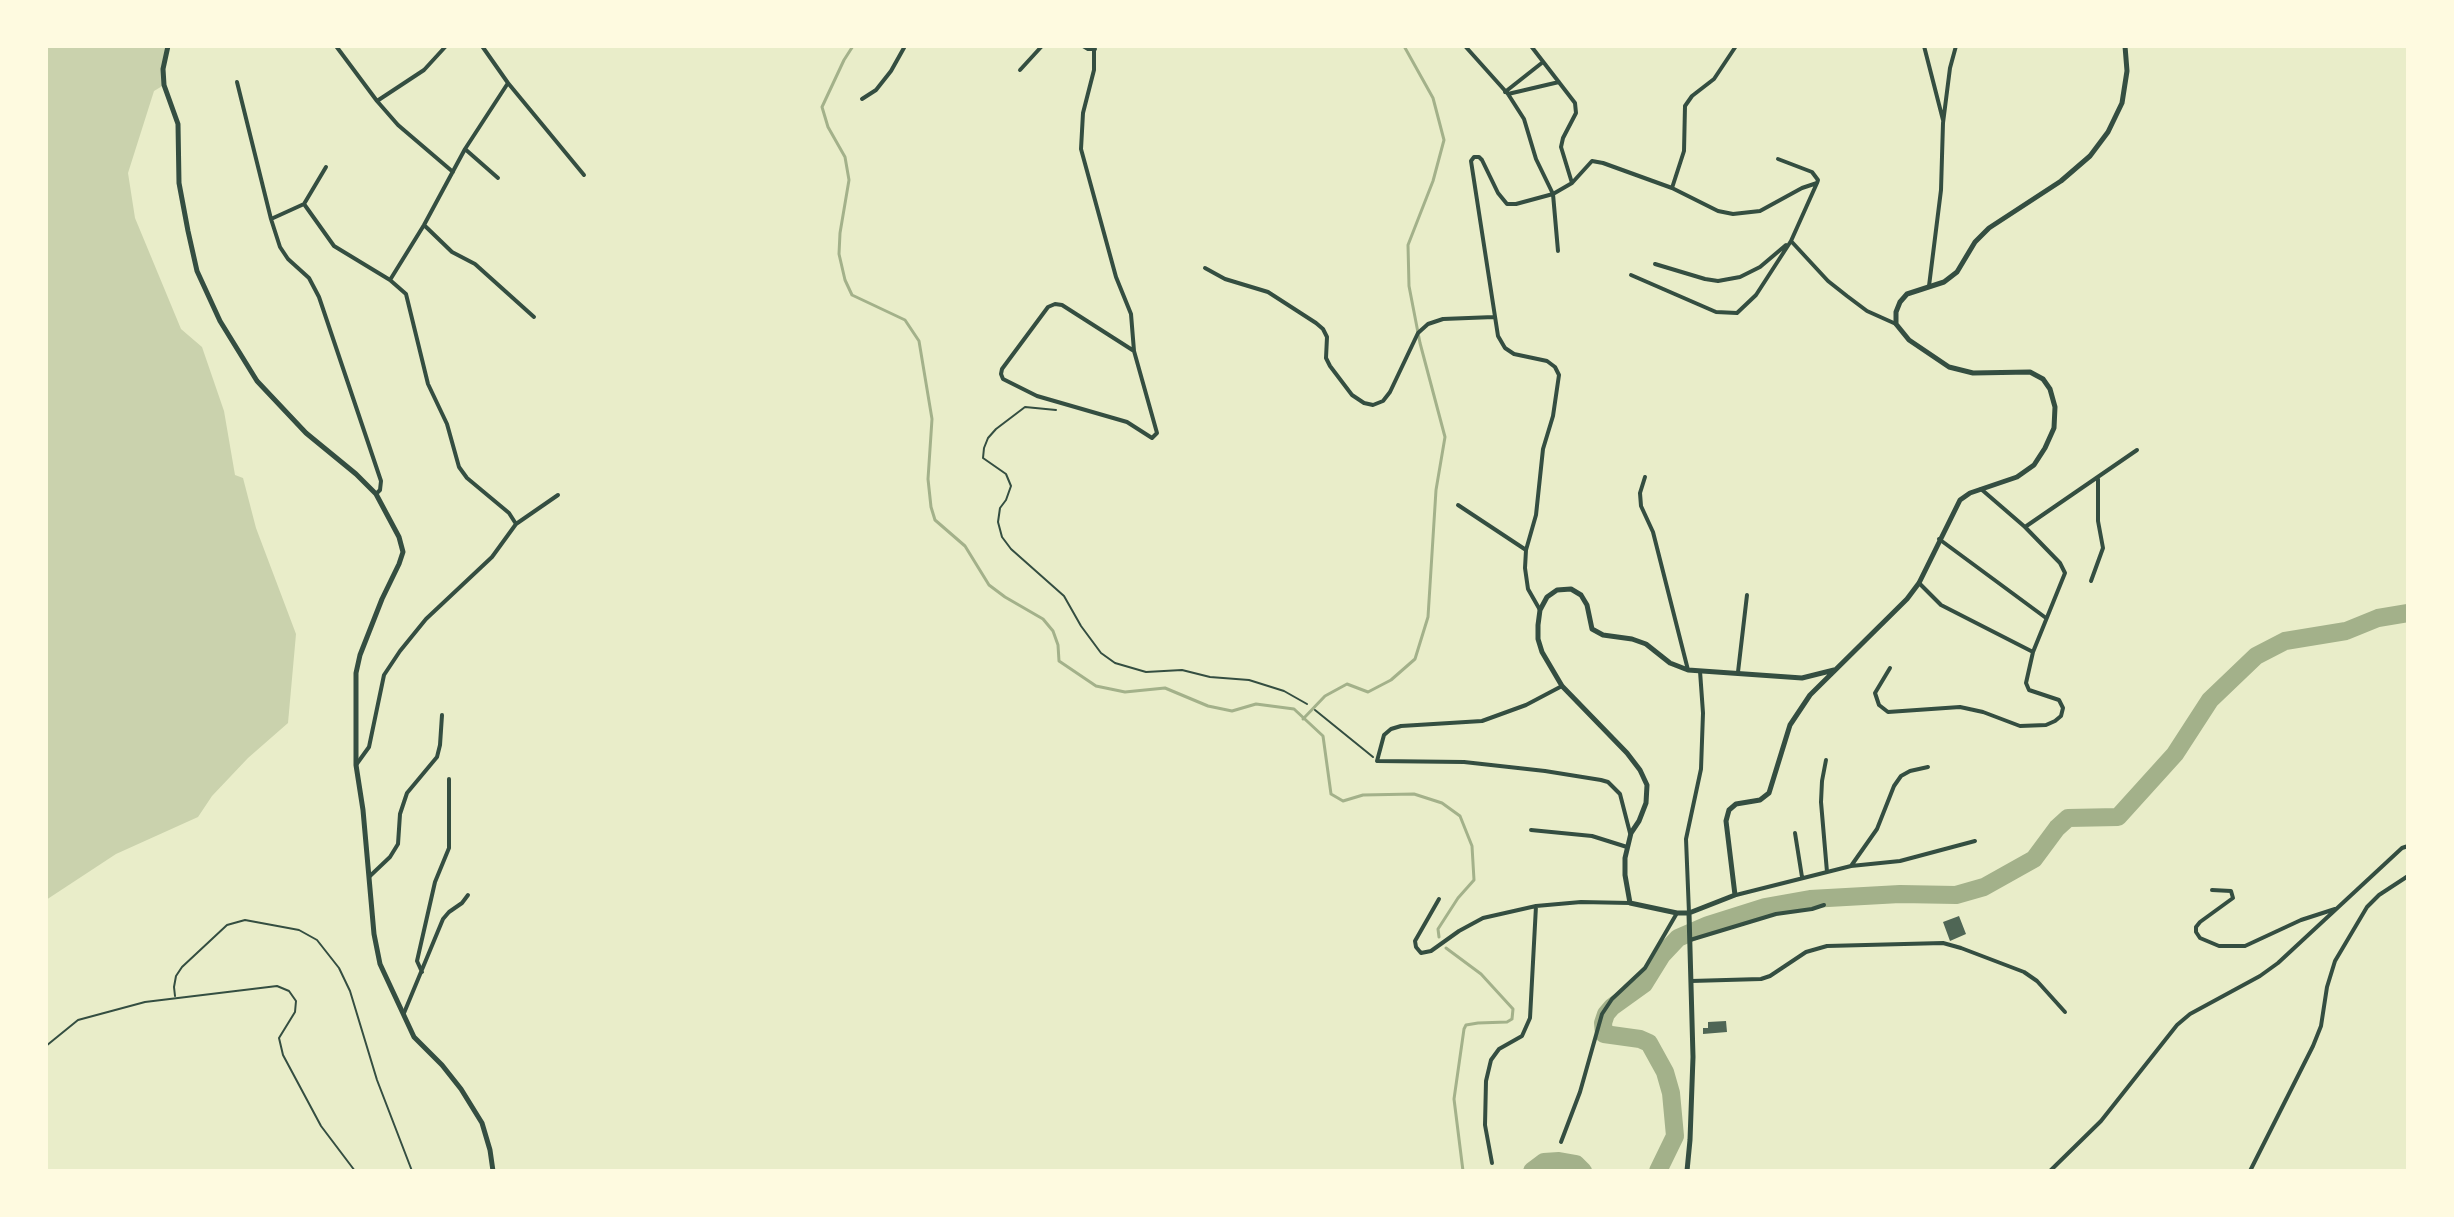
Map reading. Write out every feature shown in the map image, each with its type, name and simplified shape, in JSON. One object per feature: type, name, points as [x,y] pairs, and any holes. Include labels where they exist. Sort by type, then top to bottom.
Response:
[{"type":"street","points":[[168,46],[163,69],[164,85],[178,124],[179,183],[188,231],[197,271],[220,321],[257,381],[306,433],[376,494],[399,537],[403,552],[360,655],[356,673],[356,765],[374,934],[380,964],[414,1037],[451,1077],[482,1123],[493,1171]]},
{"type":"street","points":[[336,46],[398,125],[453,172]]},
{"type":"street","points":[[377,101],[424,70],[446,46]]},
{"type":"street","points":[[482,46],[508,83],[584,175]]},
{"type":"street","points":[[862,99],[876,90],[905,46]]},
{"type":"street","points":[[1020,70],[1042,46]]},
{"type":"street","points":[[1083,46],[1094,48],[1094,70],[1083,113],[1081,149],[1116,277],[1131,314],[1134,351],[1157,433],[1152,438],[1127,422],[1037,396],[1003,379],[1001,374],[1048,307],[1055,304],[1062,305],[1134,351]]},
{"type":"street","points":[[1465,46],[1507,93],[1524,119],[1542,173],[1553,194],[1558,251]]},
{"type":"street","points":[[1531,46],[1575,103],[1576,113],[1561,147],[1572,183]]},
{"type":"street","points":[[1672,188],[1684,151],[1685,106],[1692,96],[1714,79],[1736,46]]},
{"type":"street","points":[[1924,46],[1943,123]]},
{"type":"street","points":[[1929,286],[1941,190],[1943,123],[1956,46]]},
{"type":"street","points":[[1896,324],[1900,302],[1907,294],[1944,282],[1957,272],[1975,242],[1989,228],[2061,181],[2090,156],[2108,132],[2122,103],[2127,71],[2125,46]]},
{"type":"street","points":[[1507,93],[1543,62]]},
{"type":"street","points":[[237,82],[280,247],[309,278],[319,297],[381,481],[376,494]]},
{"type":"street","points":[[1507,93],[1559,82]]},
{"type":"street","points":[[390,280],[465,149],[508,83]]},
{"type":"street","points":[[465,149],[498,178]]},
{"type":"street","points":[[1540,610],[1528,589],[1526,550],[1536,515],[1543,449],[1553,416],[1559,375],[1547,361],[1514,354],[1505,348],[1498,336],[1471,161],[1474,157],[1482,160],[1507,204],[1553,194],[1572,183],[1588,164],[1597,161],[1672,188],[1718,211],[1748,214],[1817,183]]},
{"type":"street","points":[[1631,275],[1716,312],[1737,313],[1756,295],[1791,241],[1818,180],[1812,172],[1778,159]]},
{"type":"street","points":[[271,219],[304,204],[326,167]]},
{"type":"street","points":[[304,204],[334,246],[390,280],[406,294],[428,384],[447,424],[459,467],[467,478],[509,513],[516,524]]},
{"type":"street","points":[[424,225],[452,252],[475,264],[534,317]]},
{"type":"street","points":[[1655,264],[1718,281],[1740,277],[1760,267],[1791,241]]},
{"type":"street","points":[[1735,895],[1726,821],[1729,810],[1736,804],[1760,800],[1769,793],[1790,725],[1810,695],[1907,599],[1919,583],[1960,500],[2017,477],[2034,465],[2054,428],[2055,407],[2050,389],[2043,379],[2030,372],[1973,373],[1949,367],[1909,340],[1896,324],[1867,311],[1828,281],[1791,241]]},
{"type":"street","points":[[1205,268],[1225,279],[1268,292],[1316,323],[1327,337],[1326,358],[1330,366],[1352,395],[1373,405],[1383,401],[1390,392],[1418,333],[1428,324],[1443,319],[1494,317]]},
{"type":"street","points":[[2025,527],[2137,450]]},
{"type":"street","points":[[1645,477],[1640,493],[1641,506],[1653,532],[1688,670]]},
{"type":"street","points":[[2091,581],[2103,548],[2098,521],[2098,479]]},
{"type":"street","points":[[1890,668],[1875,693],[1879,705],[1888,712],[1960,707],[2020,726],[2034,727],[2061,716],[2063,708],[2059,700],[2029,690],[2026,683],[2033,652],[2065,573],[2060,563],[2025,527],[1981,489]]},
{"type":"street","points":[[356,765],[369,747],[384,675],[400,651],[426,619],[492,557],[516,524],[558,495]]},
{"type":"street","points":[[1458,505],[1526,550]]},
{"type":"street","points":[[1939,539],[2046,618]]},
{"type":"street","points":[[1919,583],[1941,605],[2033,652]]},
{"type":"street","points":[[1630,903],[1625,875],[1627,847],[1646,803],[1647,785],[1640,770],[1562,686],[1542,652],[1538,639],[1540,610],[1547,597],[1557,590],[1571,589],[1581,595],[1587,605],[1592,629],[1603,635],[1646,644],[1670,663],[1688,670],[1802,678],[1834,670]]},
{"type":"street","points":[[1738,672],[1747,595]]},
{"type":"street","points":[[1687,1171],[1693,1057],[1686,839],[1701,769],[1703,713],[1700,671]]},
{"type":"street","points":[[1562,686],[1526,705],[1482,721],[1391,729],[1384,735],[1377,761],[1478,764],[1601,780],[1608,782],[1620,794],[1631,833]]},
{"type":"street","points":[[370,876],[390,857],[398,844],[400,814],[407,793],[437,757],[442,715]]},
{"type":"street","points":[[1826,760],[1821,802],[1827,872]]},
{"type":"street","points":[[1851,866],[1877,829],[1901,776],[1928,767]]},
{"type":"street","points":[[422,972],[417,961],[435,882],[449,848],[449,779]]},
{"type":"street","points":[[1531,830],[1592,836],[1627,847]]},
{"type":"street","points":[[1795,833],[1802,877]]},
{"type":"street","points":[[1439,899],[1415,941],[1421,953],[1431,951],[1483,918],[1536,906],[1581,902],[1630,903],[1689,913],[1735,895],[1802,877],[1851,866],[1900,861],[1975,841]]},
{"type":"street","points":[[2050,1171],[2101,1121],[2177,1025],[2190,1014],[2260,976],[2402,848],[2408,846]]},
{"type":"street","points":[[2250,1171],[2313,1046],[2321,1026],[2335,961],[2367,907],[2408,876]]},
{"type":"street","points":[[2212,890],[2231,891],[2233,898],[2200,922],[2196,932],[2200,938],[2219,946],[2245,946],[2301,920],[2337,908]]},
{"type":"street","points":[[403,1015],[443,919],[468,895]]},
{"type":"street","points":[[1690,942],[1776,914],[1824,905]]},
{"type":"street","points":[[1492,1163],[1485,1125],[1486,1081],[1491,1060],[1499,1049],[1522,1036],[1530,1018],[1536,906]]},
{"type":"street","points":[[1561,1142],[1580,1092],[1602,1014],[1612,999],[1645,968],[1677,913]]},
{"type":"street","points":[[1691,981],[1761,979],[1806,952],[1827,946],[1943,943],[2024,972],[2037,981],[2065,1012]]},
{"type":"lane","points":[[176,997],[176,976],[182,967],[227,925],[245,920],[299,930],[317,940],[339,968],[350,991],[377,1080],[412,1171]]},
{"type":"lane","points":[[46,1046],[78,1020],[145,1002],[277,986],[289,991],[296,1001],[295,1012],[279,1038],[283,1055],[321,1126],[355,1171]]},
{"type":"path","points":[[1063,410],[1025,407],[1007,418],[988,438],[983,458],[1006,474],[1011,486],[1000,508],[998,522],[1002,537],[1011,549],[1064,596],[1086,634],[1101,653],[1115,663],[1146,672],[1182,670],[1210,677],[1249,680],[1284,691],[1307,704]]},
{"type":"path","points":[[1315,710],[1377,761]]},
{"type":"green space","points":[[46,46],[168,46],[163,69],[164,85],[154,91],[128,173],[135,218],[181,329],[202,347],[224,411],[235,475],[243,478],[256,528],[296,634],[288,723],[248,758],[212,796],[198,817],[116,854],[46,900]]},
{"type":"building","points":[[1959,916],[1966,934],[1950,941],[1943,922]]},
{"type":"building","points":[[1726,1021],[1727,1032],[1703,1034],[1708,1022]]},
{"type":"waterway","points":[[853,46],[822,107],[828,127],[845,157],[849,180],[839,254],[852,295],[905,320],[919,341],[932,419],[928,479],[935,520],[965,546],[989,585],[1043,619],[1053,631],[1059,661],[1096,686],[1125,692],[1165,688],[1208,706],[1232,711],[1256,704],[1294,709],[1323,736],[1331,794],[1343,801],[1363,795],[1414,794],[1442,803],[1460,816],[1472,846],[1474,880],[1438,929],[1439,937]]},
{"type":"waterway","points":[[1303,719],[1325,696],[1347,684],[1368,692],[1391,680],[1415,659],[1428,617],[1436,490],[1445,437],[1420,343],[1409,286],[1408,245],[1433,181],[1444,140],[1433,98],[1404,46]]},
{"type":"waterway","points":[[1658,1171],[1675,1136],[1671,1093],[1665,1072],[1649,1043],[1604,1034],[1603,1023],[1612,1007],[1644,984],[1662,955],[1678,938],[1765,907],[1810,899],[1900,894],[1956,895],[1984,887],[2034,859],[2068,818],[2118,817],[2175,754],[2210,700],[2256,656],[2285,641],[2346,631],[2378,618],[2408,613]]},
{"type":"waterway","points":[[1446,948],[1481,974],[1513,1009],[1512,1019],[1507,1022],[1478,1023],[1466,1025],[1464,1029],[1454,1099],[1463,1171]]},
{"type":"waterway","points":[[1532,1171],[1544,1162],[1559,1161],[1576,1164],[1583,1171]]}]
